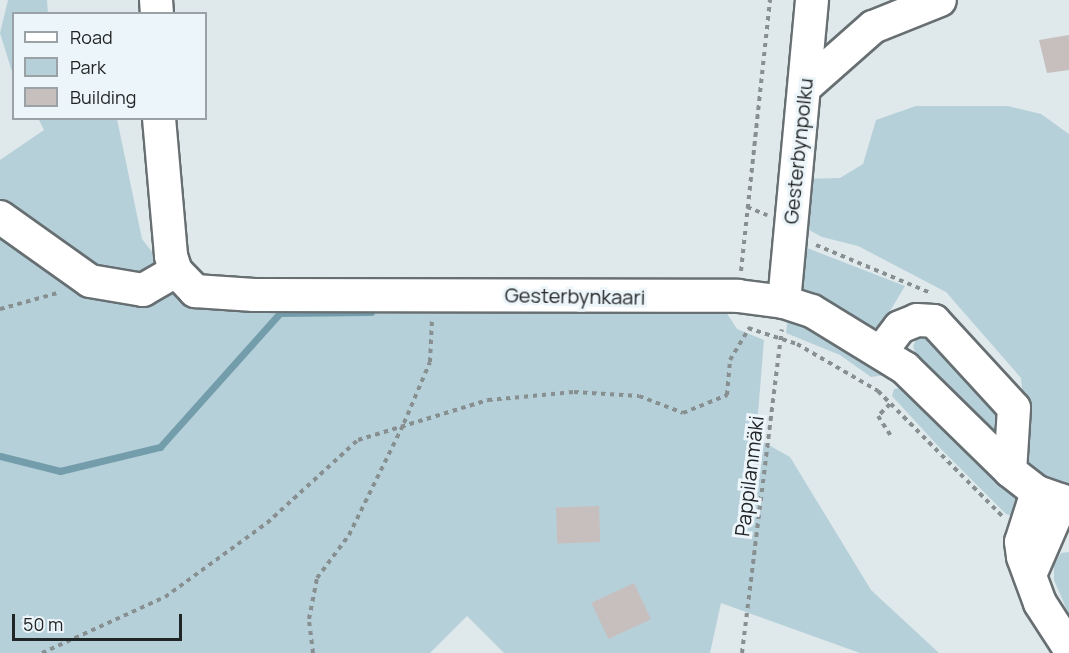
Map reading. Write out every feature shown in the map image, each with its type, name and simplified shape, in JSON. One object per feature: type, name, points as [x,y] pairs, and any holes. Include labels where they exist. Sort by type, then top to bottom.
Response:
[{"type":"street","name":"Gesterbynpolku","points":[[784,302],[812,0]]},
{"type":"street","points":[[805,87],[873,27],[940,0]]},
{"type":"street","points":[[0,217],[90,281],[143,290],[176,271],[171,256],[159,120]]},
{"type":"street","name":"Gesterbynkaari","points":[[176,271],[195,291],[211,295],[738,296],[784,302],[812,311],[905,369],[1010,471],[1056,499]]},
{"type":"street","points":[[880,352],[900,327],[917,320],[934,321],[1014,408],[1010,471]]},
{"type":"street","points":[[1056,499],[1024,529],[1023,557],[1040,603],[1069,648]]},
{"type":"street","points":[[1030,575],[1056,499]]},
{"type":"path","points":[[770,0],[738,296],[740,322],[780,340],[797,344],[867,384],[1009,523],[1024,529]]},
{"type":"path","points":[[0,309],[90,281]]},
{"type":"path","points":[[313,653],[309,619],[317,578],[349,534],[404,423],[430,362],[432,318],[460,295]]},
{"type":"path","name":"Pappilanmäki","points":[[742,653],[784,302]]},
{"type":"path","points":[[42,653],[165,597],[267,523],[358,440],[404,423],[488,400],[574,392],[639,396],[683,413],[727,395],[730,360],[749,328]]},
{"type":"path","points":[[890,404],[878,416],[891,436]]},
{"type":"green space","points":[[8,0],[47,0],[48,12],[12,12],[12,72],[0,33]]},
{"type":"green space","points":[[916,106],[1008,106],[1041,114],[1069,134],[1069,489],[1039,476],[1029,464],[1021,378],[946,292],[858,246],[822,237],[798,224],[804,179],[840,178],[863,164],[876,120]]},
{"type":"green space","points":[[39,120],[117,120],[142,239],[194,306],[724,309],[737,329],[764,340],[756,438],[790,457],[871,590],[939,653],[860,653],[721,603],[710,653],[504,653],[467,616],[430,653],[0,653],[0,160],[44,130]]},
{"type":"green space","points":[[807,248],[905,286],[879,329],[871,330],[800,291],[797,252]]},
{"type":"green space","points":[[788,318],[858,355],[885,375],[871,377],[840,355],[786,333]]},
{"type":"green space","points":[[926,333],[999,412],[998,426],[991,433],[918,363],[913,346],[918,336]]},
{"type":"green space","points":[[900,388],[1018,496],[1022,506],[1020,518],[1006,514],[939,447],[892,396],[894,389]]},
{"type":"green space","points":[[1069,552],[1069,615],[1054,580],[1054,565],[1061,553]]},
{"type":"building","points":[[1069,35],[1069,70],[1047,73],[1039,40]]},
{"type":"building","points":[[599,506],[600,542],[557,543],[556,508]]},
{"type":"building","points":[[634,583],[651,619],[608,639],[591,603]]},
{"type":"waterway","points":[[0,456],[60,471],[160,447],[280,313],[371,312]]}]
